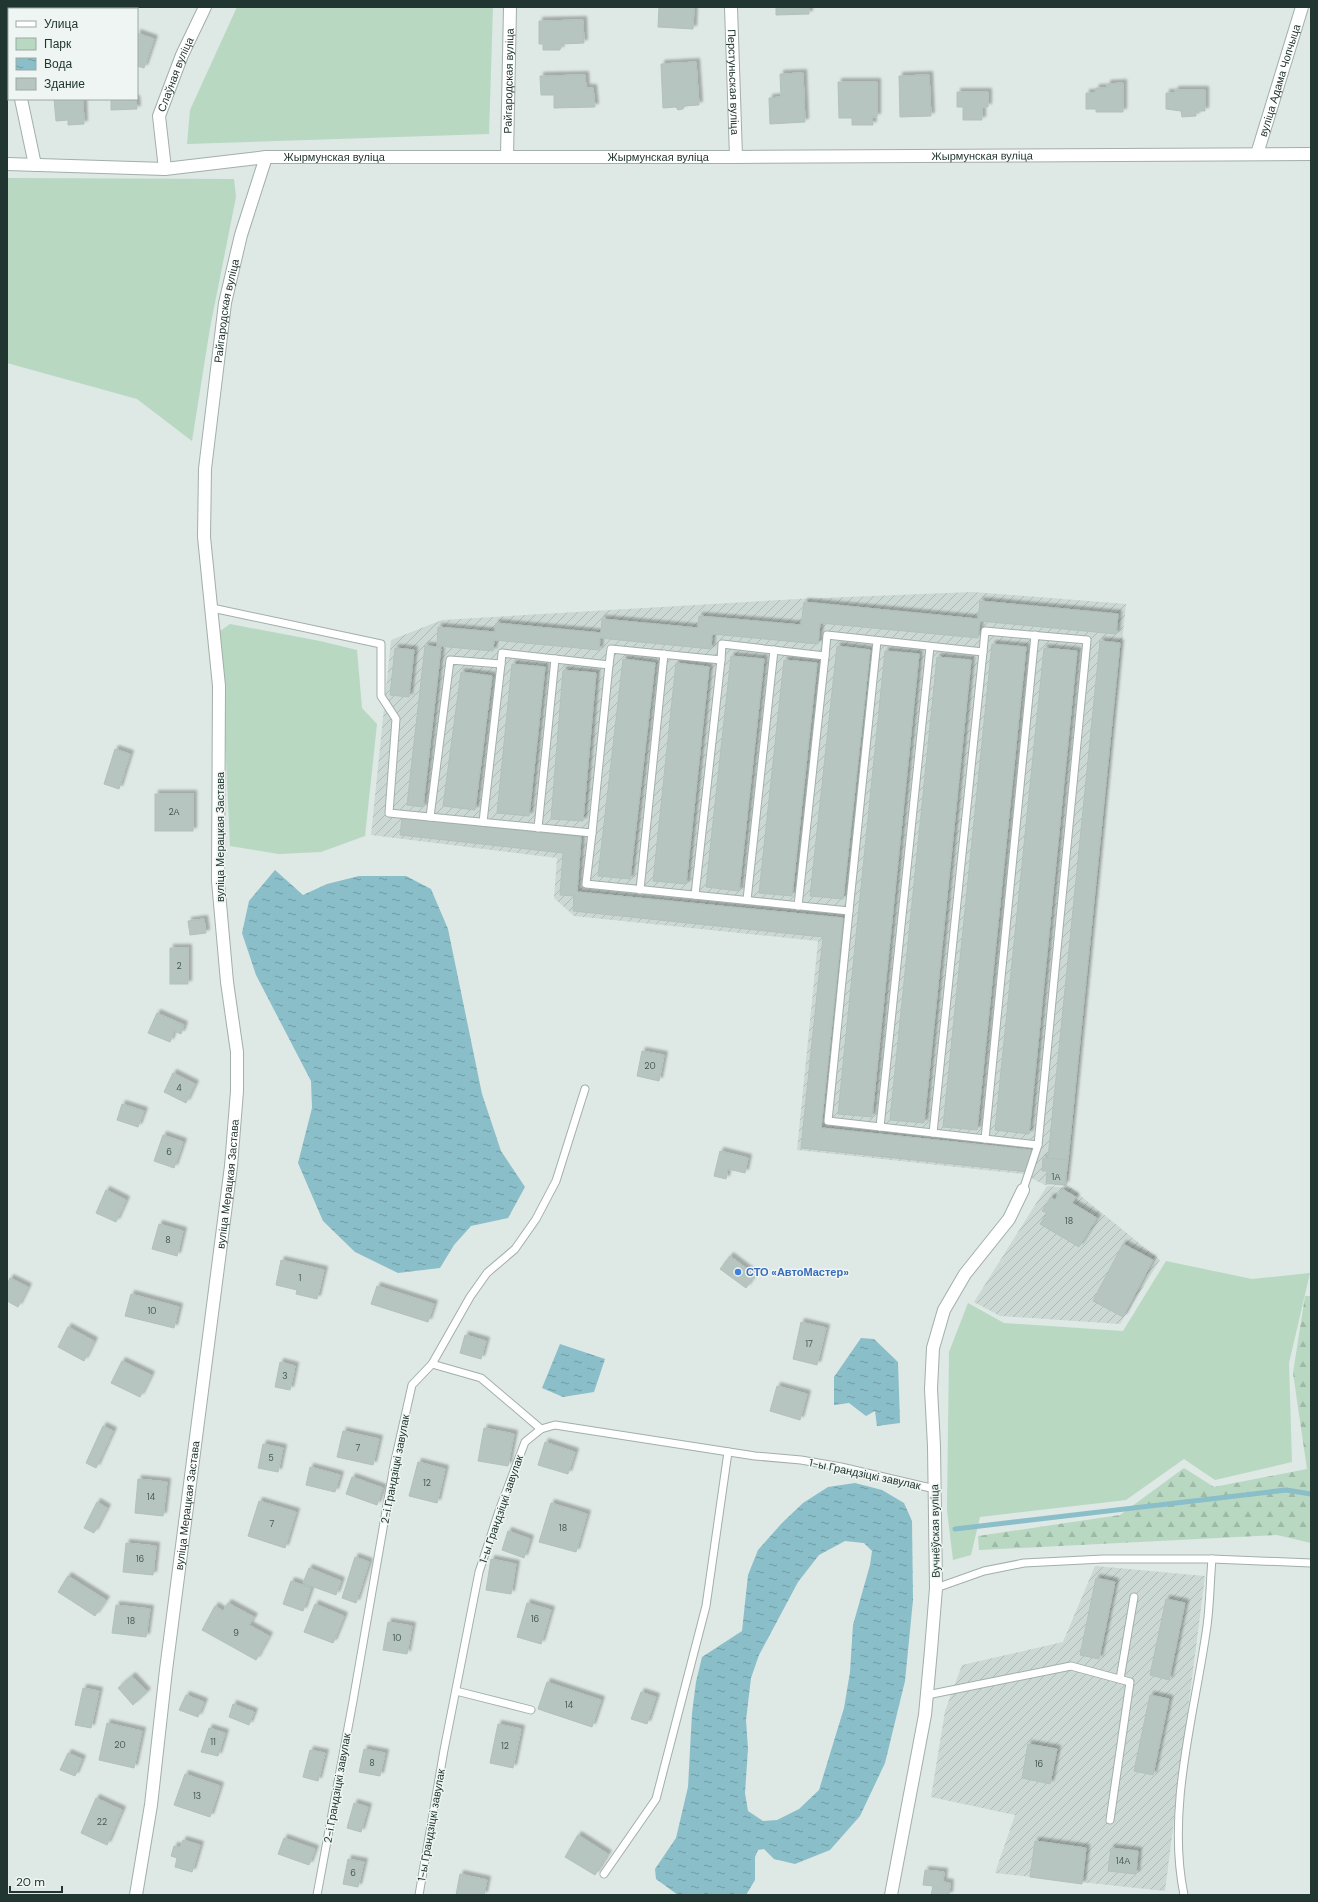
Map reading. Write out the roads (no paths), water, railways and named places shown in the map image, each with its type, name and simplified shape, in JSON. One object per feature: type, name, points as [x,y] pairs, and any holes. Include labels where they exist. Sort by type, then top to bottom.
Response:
[{"type":"street","name":"Слаўная вуліца","points":[[165,169],[159,116],[182,55],[205,7]]},
{"type":"street","name":"Райгародская вуліца","points":[[507,156],[510,7]]},
{"type":"street","name":"Перстуньская вуліца","points":[[731,7],[736,157]]},
{"type":"street","name":"вуліца Адама Чопчыца","points":[[1257,154],[1302,7]]},
{"type":"street","points":[[21,100],[35,165]]},
{"type":"street","name":"Жырмунская вуліца","points":[[7,164],[165,169],[266,157],[736,157],[1311,154]]},
{"type":"street","name":"Райгародская вуліца","points":[[204,468],[225,303],[241,234],[266,157]]},
{"type":"street","name":"вуліца Мерацкая Застава","points":[[136,1895],[152,1805],[166,1670],[231,1166],[237,1091],[237,1052],[226,982],[218,881],[219,686],[204,537],[204,468]]},
{"type":"street","name":"Вучнёўская вуліца","points":[[891,1895],[910,1798],[927,1695],[936,1588],[935,1489],[931,1389],[933,1348],[944,1310],[965,1274],[1009,1219],[1023,1190]]},
{"type":"lane","points":[[212,608],[381,644],[381,696],[396,719],[388,813],[592,833]]},
{"type":"lane","points":[[933,1133],[985,631],[1087,640],[1038,1145],[1023,1190]]},
{"type":"lane","points":[[798,906],[827,635],[983,652]]},
{"type":"lane","points":[[985,1139],[1035,636]]},
{"type":"lane","points":[[877,641],[828,1122],[1038,1145]]},
{"type":"lane","points":[[695,895],[722,644],[825,656]]},
{"type":"lane","points":[[880,1127],[930,647]]},
{"type":"lane","points":[[721,660],[611,649],[586,884],[849,911]]},
{"type":"lane","points":[[746,900],[774,650]]},
{"type":"lane","points":[[483,822],[502,653],[609,665]]},
{"type":"lane","points":[[640,890],[664,654]]},
{"type":"lane","points":[[538,828],[555,659]]},
{"type":"lane","points":[[430,817],[450,660],[501,664]]},
{"type":"lane","name":"2-і Грандзіцкі завулак","points":[[317,1895],[353,1701],[394,1465],[412,1385],[432,1364],[470,1297],[487,1273],[515,1248],[536,1219],[556,1181],[584,1089]]},
{"type":"lane","points":[[432,1364],[481,1378],[541,1429]]},
{"type":"lane","name":"1-ы Грандзіцкі завулак","points":[[418,1895],[479,1572],[500,1508],[525,1442],[541,1429],[555,1425],[728,1452],[801,1460],[841,1467],[935,1489]]},
{"type":"lane","points":[[604,1874],[656,1799],[706,1606],[728,1452]]},
{"type":"lane","points":[[936,1588],[984,1571],[1024,1563],[1102,1558],[1212,1559],[1311,1563]]},
{"type":"lane","points":[[1184,1895],[1180,1873],[1177,1835],[1187,1738],[1207,1625],[1212,1559]]},
{"type":"lane","points":[[1120,1679],[1134,1598]]},
{"type":"lane","points":[[927,1695],[1071,1666],[1130,1682],[1110,1820]]},
{"type":"lane","points":[[456,1690],[531,1710]]},
{"type":"water","points":[[275,870],[303,895],[327,884],[359,876],[406,876],[431,889],[448,929],[482,1094],[501,1151],[525,1187],[508,1218],[471,1226],[454,1245],[440,1268],[398,1273],[355,1252],[323,1221],[298,1163],[312,1108],[311,1081],[256,975],[242,933],[249,901]]},
{"type":"water","points":[[861,1338],[874,1339],[898,1362],[900,1423],[877,1426],[875,1411],[866,1416],[849,1403],[834,1405],[834,1377]]},
{"type":"water","points":[[560,1344],[605,1359],[594,1392],[563,1397],[542,1388]]},
{"type":"water","points":[[855,1483],[882,1490],[904,1503],[912,1521],[913,1600],[905,1681],[885,1763],[860,1816],[830,1850],[795,1864],[774,1859],[764,1849],[758,1850],[755,1857],[755,1880],[746,1895],[678,1895],[656,1879],[655,1869],[676,1838],[688,1787],[692,1713],[696,1682],[702,1657],[742,1631],[748,1575],[758,1550],[782,1523],[803,1503],[828,1487]],"holes":[[[845,1541],[864,1543],[872,1551],[870,1565],[853,1625],[850,1672],[844,1708],[819,1790],[799,1809],[777,1820],[763,1821],[748,1811],[745,1793],[748,1749],[746,1720],[751,1678],[759,1655],[798,1582],[819,1555]]]},
{"type":"waterway","points":[[955,1529],[1286,1490],[1311,1494]]},
{"type":"place","name":"СТО «АвтоМастер»","points":[[738,1272]]}]
